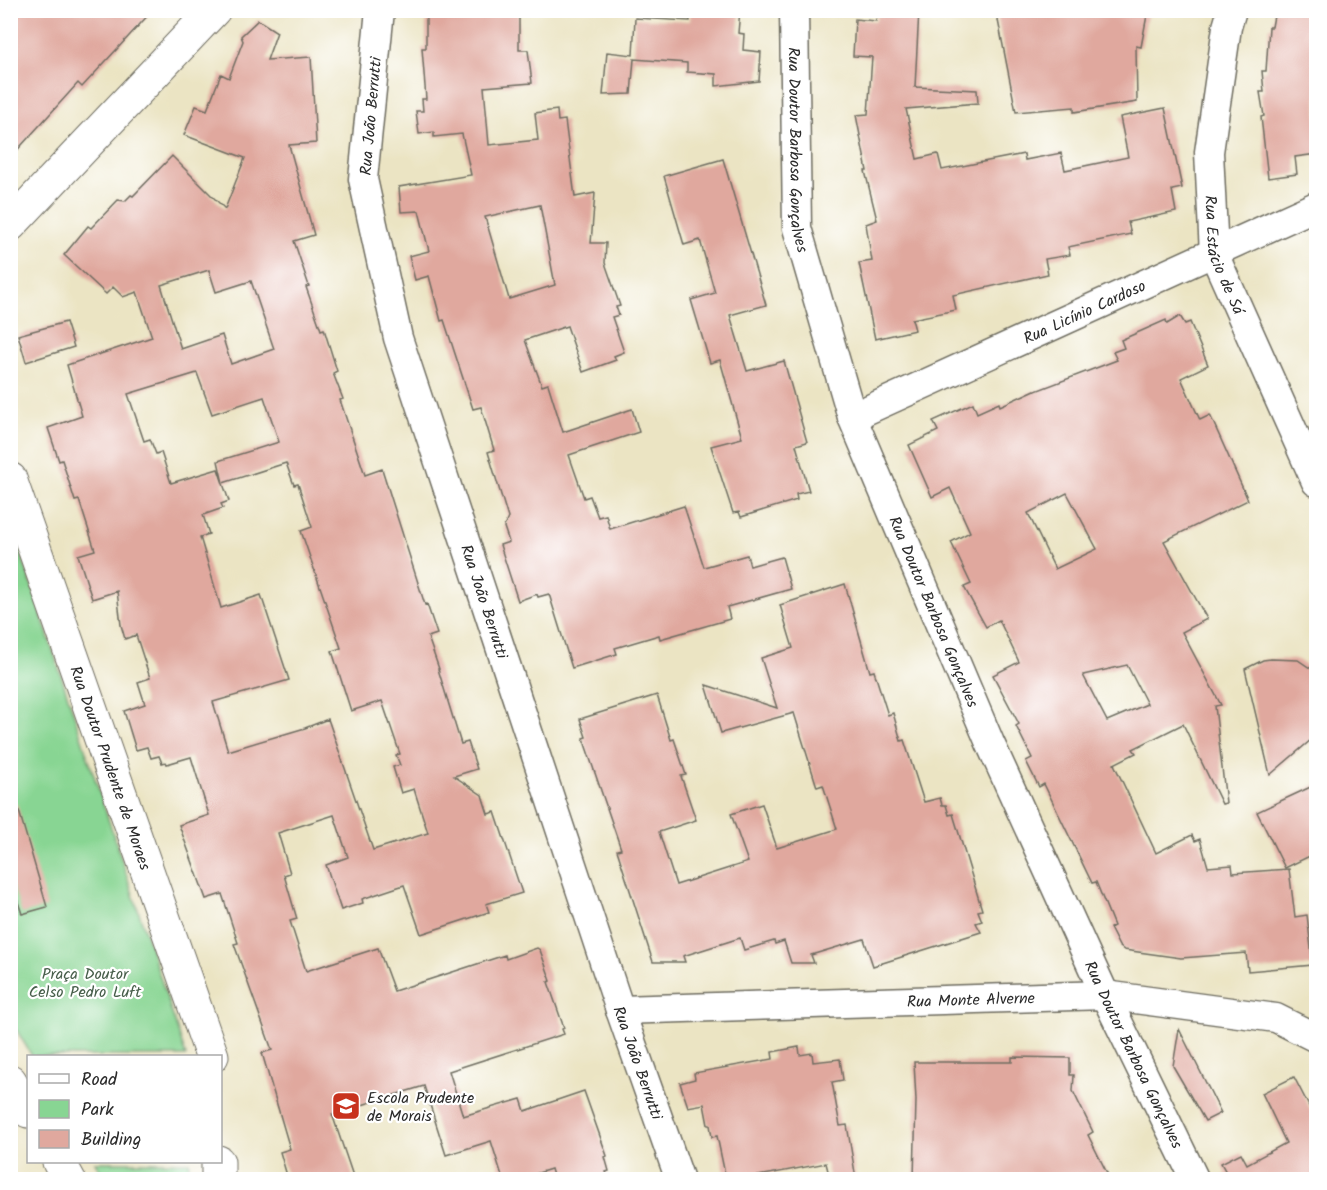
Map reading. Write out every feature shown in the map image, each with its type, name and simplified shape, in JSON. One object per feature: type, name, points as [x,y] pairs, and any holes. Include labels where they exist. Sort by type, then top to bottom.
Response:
[{"type":"street","points":[[10,225],[214,10]]},
{"type":"street","name":"Rua João Berrutti","points":[[380,10],[363,179],[398,338],[620,1010],[680,1179]]},
{"type":"street","name":"Rua Doutor Barbosa Gonçalves","points":[[794,10],[797,228],[852,417],[990,743],[1105,995],[1195,1179]]},
{"type":"street","name":"Rua Estácio de Sá","points":[[1232,10],[1227,27],[1209,152],[1214,254],[1317,482]]},
{"type":"street","name":"Rua Licínio Cardoso","points":[[852,417],[1317,206]]},
{"type":"street","name":"Rua Doutor Prudente de Moraes","points":[[10,479],[212,1055]]},
{"type":"street","name":"Rua Monte Alverne","points":[[620,1010],[1105,995],[1276,1018],[1317,1038]]},
{"type":"street","points":[[10,1081],[27,1109]]},
{"type":"street","points":[[60,1163],[69,1179]]},
{"type":"street","points":[[218,1163],[218,1179]]},
{"type":"green space","name":"Praça Doutor Celso Pedro Luft","points":[[10,520],[186,1055],[31,1055],[11,1021]]},
{"type":"green space","points":[[96,1163],[189,1163],[188,1179],[105,1179]]},
{"type":"building","points":[[10,10],[153,10],[82,87],[78,83],[10,158]]},
{"type":"building","points":[[426,10],[519,10],[519,50],[528,50],[532,83],[484,87],[489,145],[538,140],[535,113],[557,110],[558,121],[565,120],[575,197],[595,193],[591,243],[606,243],[605,263],[620,306],[616,307],[619,315],[612,317],[624,352],[614,356],[616,360],[583,372],[567,326],[525,340],[542,386],[548,384],[563,432],[632,409],[639,432],[569,455],[584,498],[590,496],[598,517],[606,515],[610,529],[684,506],[704,567],[747,555],[750,566],[782,557],[791,589],[727,607],[730,619],[660,639],[659,635],[615,648],[617,654],[572,668],[549,594],[538,597],[537,594],[518,601],[500,545],[509,542],[504,527],[508,518],[488,452],[494,450],[481,407],[473,409],[444,320],[441,321],[429,276],[415,280],[409,256],[429,251],[419,211],[401,212],[399,187],[471,175],[462,134],[434,137],[434,132],[419,134],[416,111],[423,111],[422,99],[426,99],[422,48],[426,48]],"holes":[[[540,205],[555,285],[509,299],[485,217]]]},
{"type":"building","points":[[690,10],[740,10],[738,33],[744,34],[743,50],[761,52],[759,81],[716,86],[716,74],[687,72],[687,63],[634,59],[631,94],[603,95],[607,52],[633,55],[635,18],[690,21]]},
{"type":"building","points":[[883,10],[919,10],[915,87],[977,90],[978,103],[906,109],[917,159],[938,154],[942,170],[1024,154],[1025,160],[1061,153],[1065,170],[1128,157],[1120,117],[1165,108],[1182,188],[1172,190],[1176,212],[1128,222],[1131,234],[1068,247],[1070,255],[1045,259],[1048,274],[953,295],[956,310],[912,319],[915,330],[875,339],[859,263],[872,261],[866,224],[877,220],[865,171],[867,171],[856,115],[868,114],[872,57],[853,56],[855,19],[876,21],[877,15],[882,16]]},
{"type":"building","points":[[996,10],[1148,10],[1141,47],[1136,46],[1137,102],[1074,112],[1074,107],[1016,112]]},
{"type":"building","points":[[1275,10],[1317,10],[1317,154],[1295,157],[1297,174],[1268,178],[1260,92],[1264,92],[1262,71],[1266,71],[1269,27],[1272,27]]},
{"type":"building","points":[[258,20],[277,32],[267,60],[311,57],[316,143],[289,145],[314,235],[294,241],[309,286],[306,287],[321,330],[324,329],[337,371],[333,373],[343,399],[340,400],[365,475],[382,469],[425,605],[427,604],[437,634],[428,637],[461,744],[468,742],[477,769],[454,776],[482,795],[488,814],[495,812],[522,893],[486,904],[489,912],[421,934],[404,885],[362,899],[363,903],[341,910],[326,865],[348,857],[334,815],[278,833],[290,873],[284,875],[297,919],[290,921],[306,971],[378,948],[394,991],[505,955],[506,959],[537,948],[540,950],[551,981],[548,982],[564,1034],[449,1071],[463,1116],[521,1099],[525,1111],[584,1091],[607,1156],[605,1157],[609,1171],[606,1172],[609,1179],[554,1179],[551,1169],[519,1179],[503,1179],[491,1141],[446,1155],[424,1086],[332,1114],[354,1179],[288,1179],[280,1152],[290,1149],[262,1053],[272,1050],[234,944],[238,943],[222,894],[206,899],[179,825],[209,815],[191,757],[167,764],[162,763],[159,756],[151,758],[147,747],[136,750],[124,711],[145,704],[138,682],[150,678],[136,635],[125,639],[117,591],[92,599],[78,555],[95,550],[79,500],[75,501],[62,460],[59,461],[48,428],[82,416],[67,365],[152,337],[137,292],[123,297],[113,287],[106,294],[64,255],[88,226],[91,228],[118,200],[125,201],[131,195],[133,196],[172,156],[225,209],[245,158],[184,135],[196,106],[207,110],[221,74],[229,78],[243,41],[241,36]],"holes":[[[209,270],[216,292],[251,281],[274,349],[231,364],[222,335],[181,349],[161,285]],[[197,373],[212,414],[264,397],[279,442],[218,461],[223,483],[286,463],[294,485],[298,484],[312,527],[301,531],[341,648],[332,651],[351,711],[382,701],[400,754],[396,755],[400,765],[393,767],[401,793],[414,789],[428,833],[373,850],[328,719],[228,751],[213,702],[289,680],[261,595],[221,608],[200,537],[209,534],[203,515],[223,508],[221,504],[229,501],[218,469],[171,483],[161,452],[156,454],[150,439],[144,441],[128,394]]]},
{"type":"building","points":[[723,159],[766,305],[730,315],[747,371],[784,361],[807,442],[796,445],[809,491],[796,494],[797,500],[741,517],[739,512],[733,513],[711,446],[742,438],[720,360],[710,363],[691,300],[715,293],[700,240],[684,245],[664,176]]},
{"type":"building","points":[[1180,316],[1185,324],[1190,322],[1208,365],[1181,378],[1200,420],[1210,415],[1248,500],[1164,541],[1207,619],[1182,632],[1221,705],[1215,706],[1226,803],[1222,804],[1183,724],[1133,749],[1136,753],[1114,764],[1156,853],[1192,835],[1195,841],[1200,839],[1208,867],[1232,865],[1233,873],[1289,869],[1295,917],[1307,915],[1313,965],[1248,971],[1246,953],[1181,958],[1124,950],[1119,946],[1110,928],[1114,926],[1096,882],[1092,883],[1044,784],[1039,787],[1026,761],[1032,758],[1016,726],[1019,724],[993,675],[1019,662],[999,620],[986,627],[964,587],[971,584],[951,542],[970,532],[950,488],[932,497],[909,445],[938,431],[933,421],[973,403],[977,413],[999,403],[1000,406],[1035,390],[1117,360],[1113,352],[1124,348],[1121,340],[1166,320],[1167,324]],"holes":[[[1067,493],[1097,549],[1055,569],[1028,513]],[[1127,665],[1147,704],[1107,721],[1083,675]]]},
{"type":"building","points":[[66,322],[74,347],[26,362],[18,335]]},
{"type":"building","points":[[845,584],[870,672],[874,671],[888,715],[893,713],[924,802],[940,798],[942,805],[946,805],[949,815],[953,814],[982,910],[978,911],[982,921],[976,923],[981,932],[873,966],[864,939],[811,955],[814,963],[791,963],[784,941],[775,944],[774,941],[744,950],[740,938],[683,956],[685,962],[653,962],[617,850],[621,849],[583,738],[586,737],[580,719],[657,695],[671,740],[674,739],[686,775],[681,776],[696,820],[659,832],[676,885],[748,862],[731,814],[762,804],[777,848],[837,829],[823,785],[817,787],[794,713],[721,733],[706,685],[777,708],[761,658],[793,648],[780,605]]},
{"type":"building","points":[[1263,660],[1298,660],[1317,673],[1317,731],[1312,739],[1270,775],[1245,669]]},
{"type":"building","points":[[1317,784],[1317,849],[1310,852],[1312,855],[1285,868],[1257,812]]},
{"type":"building","points":[[17,804],[47,907],[22,914],[10,878],[10,805]]},
{"type":"building","points":[[1179,1029],[1221,1113],[1205,1121],[1173,1066]]},
{"type":"building","points":[[799,1047],[800,1055],[812,1053],[813,1062],[840,1059],[843,1080],[832,1082],[840,1126],[847,1125],[856,1179],[830,1179],[826,1163],[743,1179],[726,1179],[717,1136],[712,1137],[704,1104],[688,1107],[680,1083],[695,1079],[694,1073],[773,1059],[772,1052]]},
{"type":"building","points":[[1012,1057],[1070,1058],[1070,1075],[1074,1075],[1073,1091],[1093,1132],[1088,1135],[1110,1179],[914,1179],[916,1100],[914,1062],[1012,1062]]},
{"type":"building","points":[[1294,1077],[1317,1122],[1317,1179],[1217,1179],[1227,1174],[1221,1163],[1241,1153],[1247,1164],[1286,1143],[1262,1093]]},
{"type":"place","name":"Escola Prudente de Morais","points":[[346,1106]]}]
